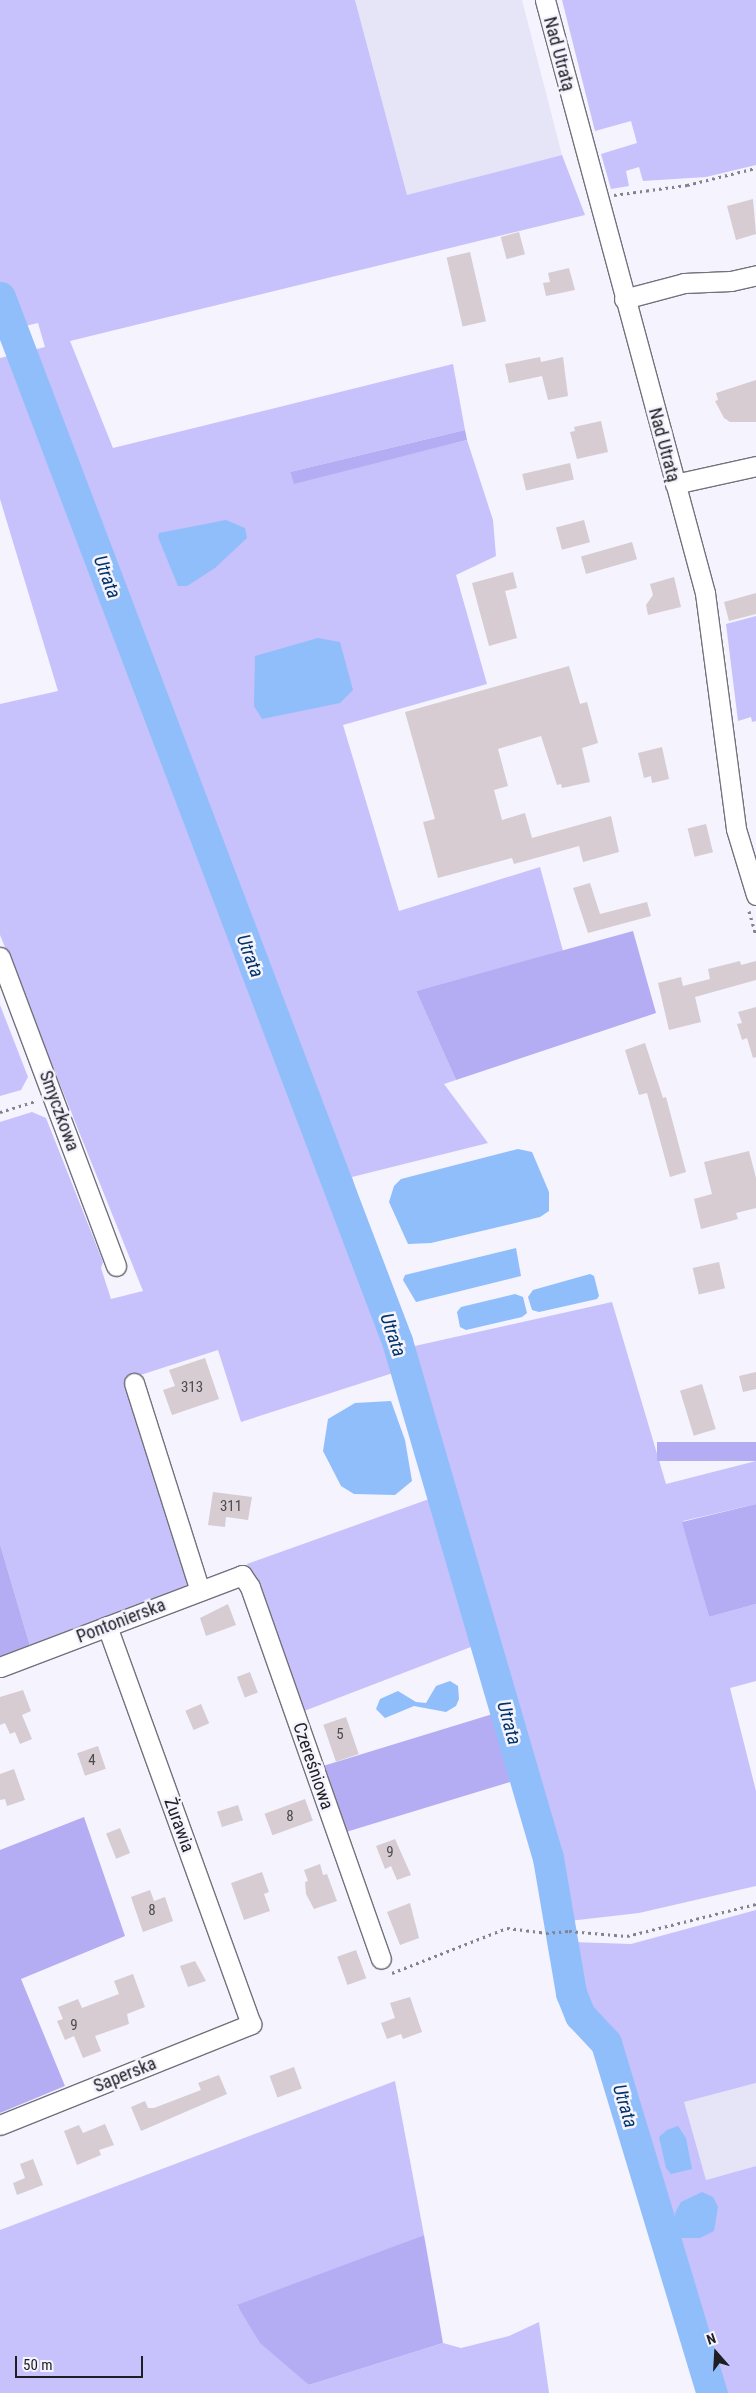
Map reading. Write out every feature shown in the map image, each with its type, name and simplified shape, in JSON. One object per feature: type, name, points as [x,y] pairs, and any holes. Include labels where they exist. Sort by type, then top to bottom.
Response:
[{"type":"street","name":"Nad Utratą","points":[[545,0],[704,593],[736,829],[756,895]]},
{"type":"street","points":[[624,299],[684,284],[731,281],[756,275]]},
{"type":"street","points":[[675,484],[756,466]]},
{"type":"street","name":"Smyczkowa","points":[[0,957],[54,1096],[116,1266]]},
{"type":"street","points":[[134,1383],[200,1591]]},
{"type":"street","name":"Pontonierska","points":[[0,1666],[242,1575]]},
{"type":"street","name":"Czereśniowa","points":[[242,1575],[250,1587],[381,1959]]},
{"type":"street","name":"Żurawia","points":[[107,1626],[251,2024]]},
{"type":"street","name":"Saperska","points":[[0,2125],[251,2024]]},
{"type":"path","points":[[597,199],[627,191],[687,184],[756,168]]},
{"type":"path","points":[[0,1112],[54,1096]]},
{"type":"path","points":[[381,1959],[392,1973],[507,1928],[546,1933],[569,1930],[627,1936],[756,1904]]},
{"type":"shaded area","points":[[0,0],[355,0],[407,195],[562,155],[585,215],[70,341],[113,448],[453,364],[465,430],[290,472],[294,483],[467,440],[493,520],[496,556],[456,575],[487,684],[343,725],[399,911],[540,867],[563,951],[416,991],[456,1080],[444,1084],[488,1143],[352,1177],[406,1348],[612,1302],[666,1484],[756,1461],[756,1504],[683,1521],[709,1617],[756,1604],[756,1681],[730,1688],[756,1791],[756,1886],[639,1913],[569,1921],[572,1942],[631,1944],[756,1910],[756,2083],[684,2102],[706,2180],[756,2166],[756,2393],[700,2393],[603,2060],[567,2008],[554,1923],[536,1847],[476,1645],[299,1713],[247,1564],[432,1498],[396,1372],[241,1422],[218,1350],[125,1380],[191,1585],[30,1646],[0,1544],[0,1122],[32,1112],[46,1118],[103,1262],[101,1268],[111,1299],[143,1291],[0,935],[0,704],[58,691],[0,499],[0,358],[45,347],[38,323],[0,332]]},
{"type":"shaded area","points":[[355,0],[522,0],[562,155],[407,196]]},
{"type":"shaded area","points":[[562,0],[756,0],[756,165],[706,177],[643,181],[639,167],[626,171],[629,186],[611,189],[601,154],[637,143],[631,121],[595,131]]},
{"type":"shaded area","points":[[465,430],[467,440],[294,484],[290,472]]},
{"type":"shaded area","points":[[756,616],[756,721],[752,722],[751,717],[738,721],[726,624]]},
{"type":"shaded area","points":[[633,931],[656,1013],[456,1080],[416,991]]},
{"type":"shaded area","points":[[0,1005],[28,1077],[21,1090],[0,1096]]},
{"type":"shaded area","points":[[657,1442],[756,1442],[756,1461],[657,1461]]},
{"type":"shaded area","points":[[756,1504],[756,1604],[709,1617],[682,1522]]},
{"type":"shaded area","points":[[0,1544],[30,1646],[0,1657]]},
{"type":"shaded area","points":[[496,1713],[516,1780],[339,1834],[318,1767]]},
{"type":"shaded area","points":[[84,1817],[125,1936],[21,1979],[65,2086],[0,2113],[0,1850]]},
{"type":"shaded area","points":[[395,2081],[424,2235],[237,2306],[309,2385],[443,2343],[461,2348],[509,2336],[539,2322],[549,2393],[0,2393],[0,2230]]},
{"type":"shaded area","points":[[756,2083],[756,2166],[706,2180],[683,2102]]},
{"type":"shaded area","points":[[424,2235],[443,2343],[309,2385],[260,2343],[237,2305]]},
{"type":"water","points":[[226,520],[245,528],[247,538],[215,568],[187,586],[178,586],[158,537],[159,533]]},
{"type":"water","points":[[318,638],[340,642],[353,690],[340,703],[262,719],[254,706],[255,656]]},
{"type":"water","points":[[518,1149],[532,1152],[549,1192],[549,1211],[540,1217],[431,1243],[408,1244],[389,1202],[394,1186],[401,1179]]},
{"type":"water","points":[[516,1248],[521,1276],[416,1302],[403,1280],[405,1275]]},
{"type":"water","points":[[590,1274],[594,1276],[599,1296],[597,1299],[539,1312],[532,1310],[528,1297],[533,1290]]},
{"type":"water","points":[[515,1294],[523,1297],[527,1313],[522,1317],[466,1330],[460,1327],[457,1312],[461,1307]]},
{"type":"water","points":[[391,1401],[405,1440],[412,1481],[395,1495],[354,1494],[341,1486],[323,1451],[328,1419],[355,1403]]},
{"type":"water","points":[[450,1681],[458,1686],[459,1699],[456,1706],[446,1712],[414,1706],[385,1718],[376,1709],[380,1699],[398,1691],[416,1702],[426,1703],[436,1686]]},
{"type":"water","points":[[678,2126],[686,2138],[692,2169],[671,2174],[666,2168],[659,2137],[667,2130]]},
{"type":"water","points":[[702,2192],[713,2197],[718,2207],[714,2231],[700,2238],[681,2238],[676,2229],[675,2213],[681,2202]]},
{"type":"building","points":[[753,199],[756,234],[736,240],[727,206]]},
{"type":"building","points":[[519,232],[525,254],[507,259],[501,237]]},
{"type":"building","points":[[470,252],[486,321],[463,327],[447,257]]},
{"type":"building","points":[[569,268],[575,290],[546,296],[543,283],[550,282],[548,273]]},
{"type":"building","points":[[540,357],[541,362],[563,357],[568,396],[548,400],[542,376],[509,383],[505,364]]},
{"type":"building","points":[[756,380],[756,422],[730,422],[724,418],[715,401],[718,400],[716,393]]},
{"type":"building","points":[[601,421],[608,452],[577,459],[570,432],[575,431],[574,427]]},
{"type":"building","points":[[570,463],[574,480],[526,491],[522,474]]},
{"type":"building","points":[[584,520],[590,542],[562,550],[556,528]]},
{"type":"building","points":[[632,542],[637,559],[586,574],[581,557]]},
{"type":"building","points":[[513,572],[517,588],[505,591],[517,638],[489,646],[472,583]]},
{"type":"building","points":[[674,577],[681,607],[648,615],[646,605],[653,595],[650,584]]},
{"type":"building","points":[[756,593],[756,614],[729,621],[724,602]]},
{"type":"building","points":[[569,666],[580,704],[587,702],[598,743],[582,748],[590,782],[562,788],[561,784],[557,785],[541,736],[498,749],[508,786],[494,790],[502,820],[525,813],[532,838],[611,816],[619,852],[583,862],[579,846],[514,864],[512,858],[438,878],[423,822],[435,819],[405,712]]},
{"type":"building","points":[[662,747],[669,779],[652,783],[651,776],[644,778],[638,753]]},
{"type":"building","points":[[706,824],[713,852],[695,857],[688,829]]},
{"type":"building","points":[[590,883],[600,914],[647,902],[651,916],[588,933],[573,888]]},
{"type":"building","points":[[740,961],[741,965],[756,961],[756,980],[695,997],[701,1022],[669,1030],[658,983],[681,977],[683,986],[710,979],[708,969]]},
{"type":"building","points":[[756,1007],[756,1057],[753,1058],[747,1038],[742,1040],[737,1024],[742,1023],[738,1012]]},
{"type":"building","points":[[645,1043],[663,1098],[666,1097],[686,1172],[670,1177],[647,1093],[639,1095],[625,1050]]},
{"type":"building","points":[[749,1151],[756,1178],[756,1208],[736,1213],[738,1219],[701,1229],[694,1199],[712,1194],[704,1162]]},
{"type":"building","points":[[719,1262],[725,1288],[699,1294],[693,1268]]},
{"type":"building","points":[[205,1358],[219,1399],[172,1415],[163,1390],[175,1386],[169,1370]]},
{"type":"building","points":[[756,1372],[756,1389],[743,1392],[739,1376]]},
{"type":"building","points":[[702,1384],[716,1429],[694,1436],[680,1391]]},
{"type":"building","points":[[213,1492],[252,1497],[248,1520],[226,1517],[225,1527],[208,1525]]},
{"type":"building","points":[[228,1604],[236,1625],[206,1636],[200,1618]]},
{"type":"building","points":[[250,1672],[258,1693],[245,1698],[237,1677]]},
{"type":"building","points":[[23,1690],[31,1711],[22,1715],[32,1739],[20,1744],[15,1732],[10,1734],[5,1723],[0,1725],[0,1697]]},
{"type":"building","points":[[201,1704],[209,1723],[194,1730],[185,1711]]},
{"type":"building","points":[[346,1717],[359,1754],[336,1762],[323,1725]]},
{"type":"building","points":[[98,1746],[106,1769],[85,1776],[77,1753]]},
{"type":"building","points":[[14,1769],[25,1800],[7,1806],[5,1799],[0,1800],[0,1774]]},
{"type":"building","points":[[305,1799],[313,1821],[272,1835],[265,1814]]},
{"type":"building","points":[[238,1805],[243,1820],[222,1827],[217,1812]]},
{"type":"building","points":[[120,1828],[130,1853],[116,1859],[106,1834]]},
{"type":"building","points":[[395,1839],[411,1875],[397,1880],[391,1866],[385,1869],[376,1846]]},
{"type":"building","points":[[320,1864],[323,1875],[327,1874],[337,1901],[314,1909],[306,1894],[305,1882],[308,1881],[304,1870]]},
{"type":"building","points":[[262,1872],[269,1892],[264,1894],[270,1911],[244,1920],[231,1883]]},
{"type":"building","points":[[150,1890],[154,1901],[165,1897],[173,1921],[143,1932],[131,1897]]},
{"type":"building","points":[[410,1903],[419,1938],[400,1945],[387,1912]]},
{"type":"building","points":[[356,1950],[366,1978],[347,1985],[337,1957]]},
{"type":"building","points":[[195,1961],[206,1981],[188,1987],[180,1966]]},
{"type":"building","points":[[133,1974],[145,2007],[127,2014],[129,2024],[95,2036],[101,2051],[83,2058],[74,2036],[65,2040],[57,2021],[63,2019],[58,2007],[78,1999],[82,2008],[119,1994],[114,1981]]},
{"type":"building","points":[[410,1997],[422,2032],[403,2039],[401,2034],[387,2039],[381,2023],[395,2018],[390,2003]]},
{"type":"building","points":[[294,2067],[302,2089],[277,2098],[270,2076]]},
{"type":"building","points":[[219,2075],[227,2094],[141,2131],[131,2107],[145,2101],[148,2108],[154,2108],[201,2090],[198,2083]]},
{"type":"building","points":[[105,2124],[114,2145],[99,2150],[101,2155],[77,2165],[64,2131],[79,2125],[83,2133]]},
{"type":"building","points":[[33,2159],[43,2185],[17,2195],[13,2183],[25,2178],[20,2164]]},
{"type":"waterway","name":"Utrata","points":[[0,297],[397,1341],[548,1858],[571,1993],[580,2015],[606,2043],[712,2393]]}]
